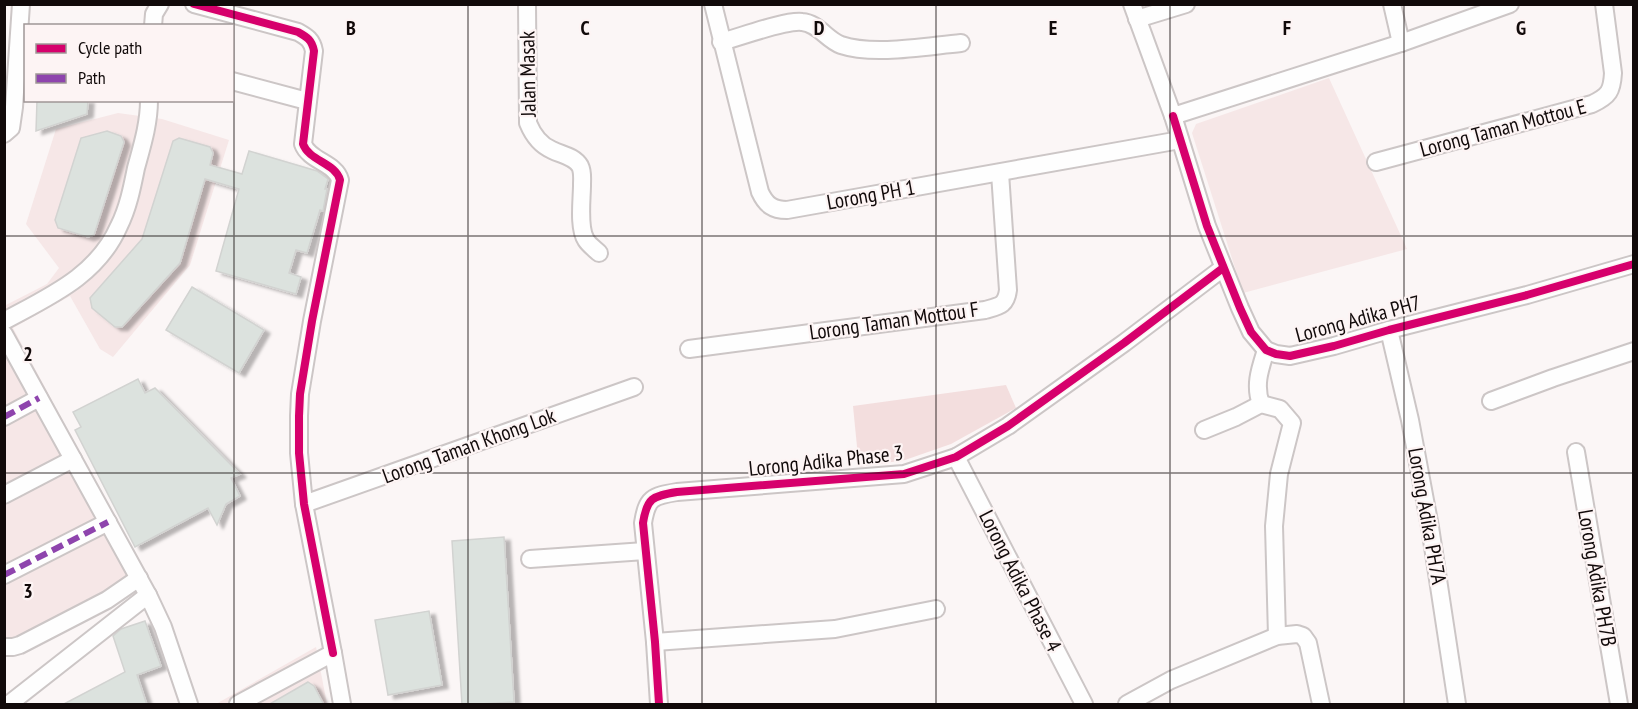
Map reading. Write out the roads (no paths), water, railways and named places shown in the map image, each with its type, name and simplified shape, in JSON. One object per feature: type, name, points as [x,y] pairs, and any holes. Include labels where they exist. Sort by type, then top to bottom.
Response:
[{"type":"street","points":[[4,134],[11,128],[14,107],[21,4]]},
{"type":"street","points":[[153,24],[154,14],[160,4]]},
{"type":"street","points":[[194,4],[298,32],[308,38],[314,51],[303,138],[304,148],[337,172],[340,180],[325,247],[300,394],[298,453],[304,504],[342,705]]},
{"type":"street","name":"Jalan Masak","points":[[527,4],[528,123],[537,139],[552,150],[567,155],[580,167],[582,233],[586,241],[599,253]]},
{"type":"street","name":"Lorong PH 1","points":[[712,4],[760,192],[766,203],[775,209],[787,210],[1180,140]]},
{"type":"street","points":[[1186,4],[1135,12],[1173,116],[1207,226],[1223,268],[1251,332],[1266,350],[1258,373],[1256,392],[1260,404]]},
{"type":"street","points":[[1392,4],[1401,42]]},
{"type":"street","points":[[1173,116],[1510,4]]},
{"type":"street","name":"Lorong Taman Mottou E","points":[[1376,162],[1592,104],[1602,99],[1610,92],[1613,73],[1604,4]]},
{"type":"street","points":[[722,42],[789,22],[802,22],[812,24],[839,44],[852,48],[895,49],[961,43]]},
{"type":"street","points":[[234,82],[307,101]]},
{"type":"street","points":[[4,321],[71,285],[94,265],[115,235],[129,198],[148,123],[149,102]]},
{"type":"street","name":"Lorong Taman Mottou F","points":[[689,348],[985,310],[1004,303],[1008,290],[999,173]]},
{"type":"street","name":"Lorong Adika PH7","points":[[1266,350],[1290,356],[1334,346],[1634,264]]},
{"type":"street","name":"Lorong Adika Phase 3","points":[[659,705],[644,523],[646,508],[654,498],[676,492],[904,474],[956,457],[1018,419],[1223,268]]},
{"type":"street","name":"Lorong Adika PH7A","points":[[1389,330],[1410,420],[1430,527],[1457,705]]},
{"type":"street","points":[[4,334],[148,595],[163,627],[189,705]]},
{"type":"street","points":[[1491,401],[1634,351]]},
{"type":"street","name":"Lorong Taman Khong Lok","points":[[304,504],[634,387]]},
{"type":"street","points":[[4,417],[39,398]]},
{"type":"street","points":[[1204,430],[1260,404],[1280,409],[1292,423],[1279,474],[1274,526],[1277,636]]},
{"type":"street","name":"Lorong Adika PH7B","points":[[1576,452],[1619,705]]},
{"type":"street","name":"Lorong Adika Phase 4","points":[[956,457],[1084,705]]},
{"type":"street","points":[[4,495],[73,459]]},
{"type":"street","points":[[4,575],[108,522]]},
{"type":"street","points":[[530,559],[645,551]]},
{"type":"street","points":[[4,647],[20,645],[107,600],[139,578]]},
{"type":"street","points":[[9,705],[148,595]]},
{"type":"street","points":[[655,642],[835,629],[936,609]]},
{"type":"street","points":[[1126,705],[1171,680],[1277,636],[1297,634],[1303,636],[1308,643],[1322,705]]},
{"type":"street","points":[[238,705],[333,653]]}]
